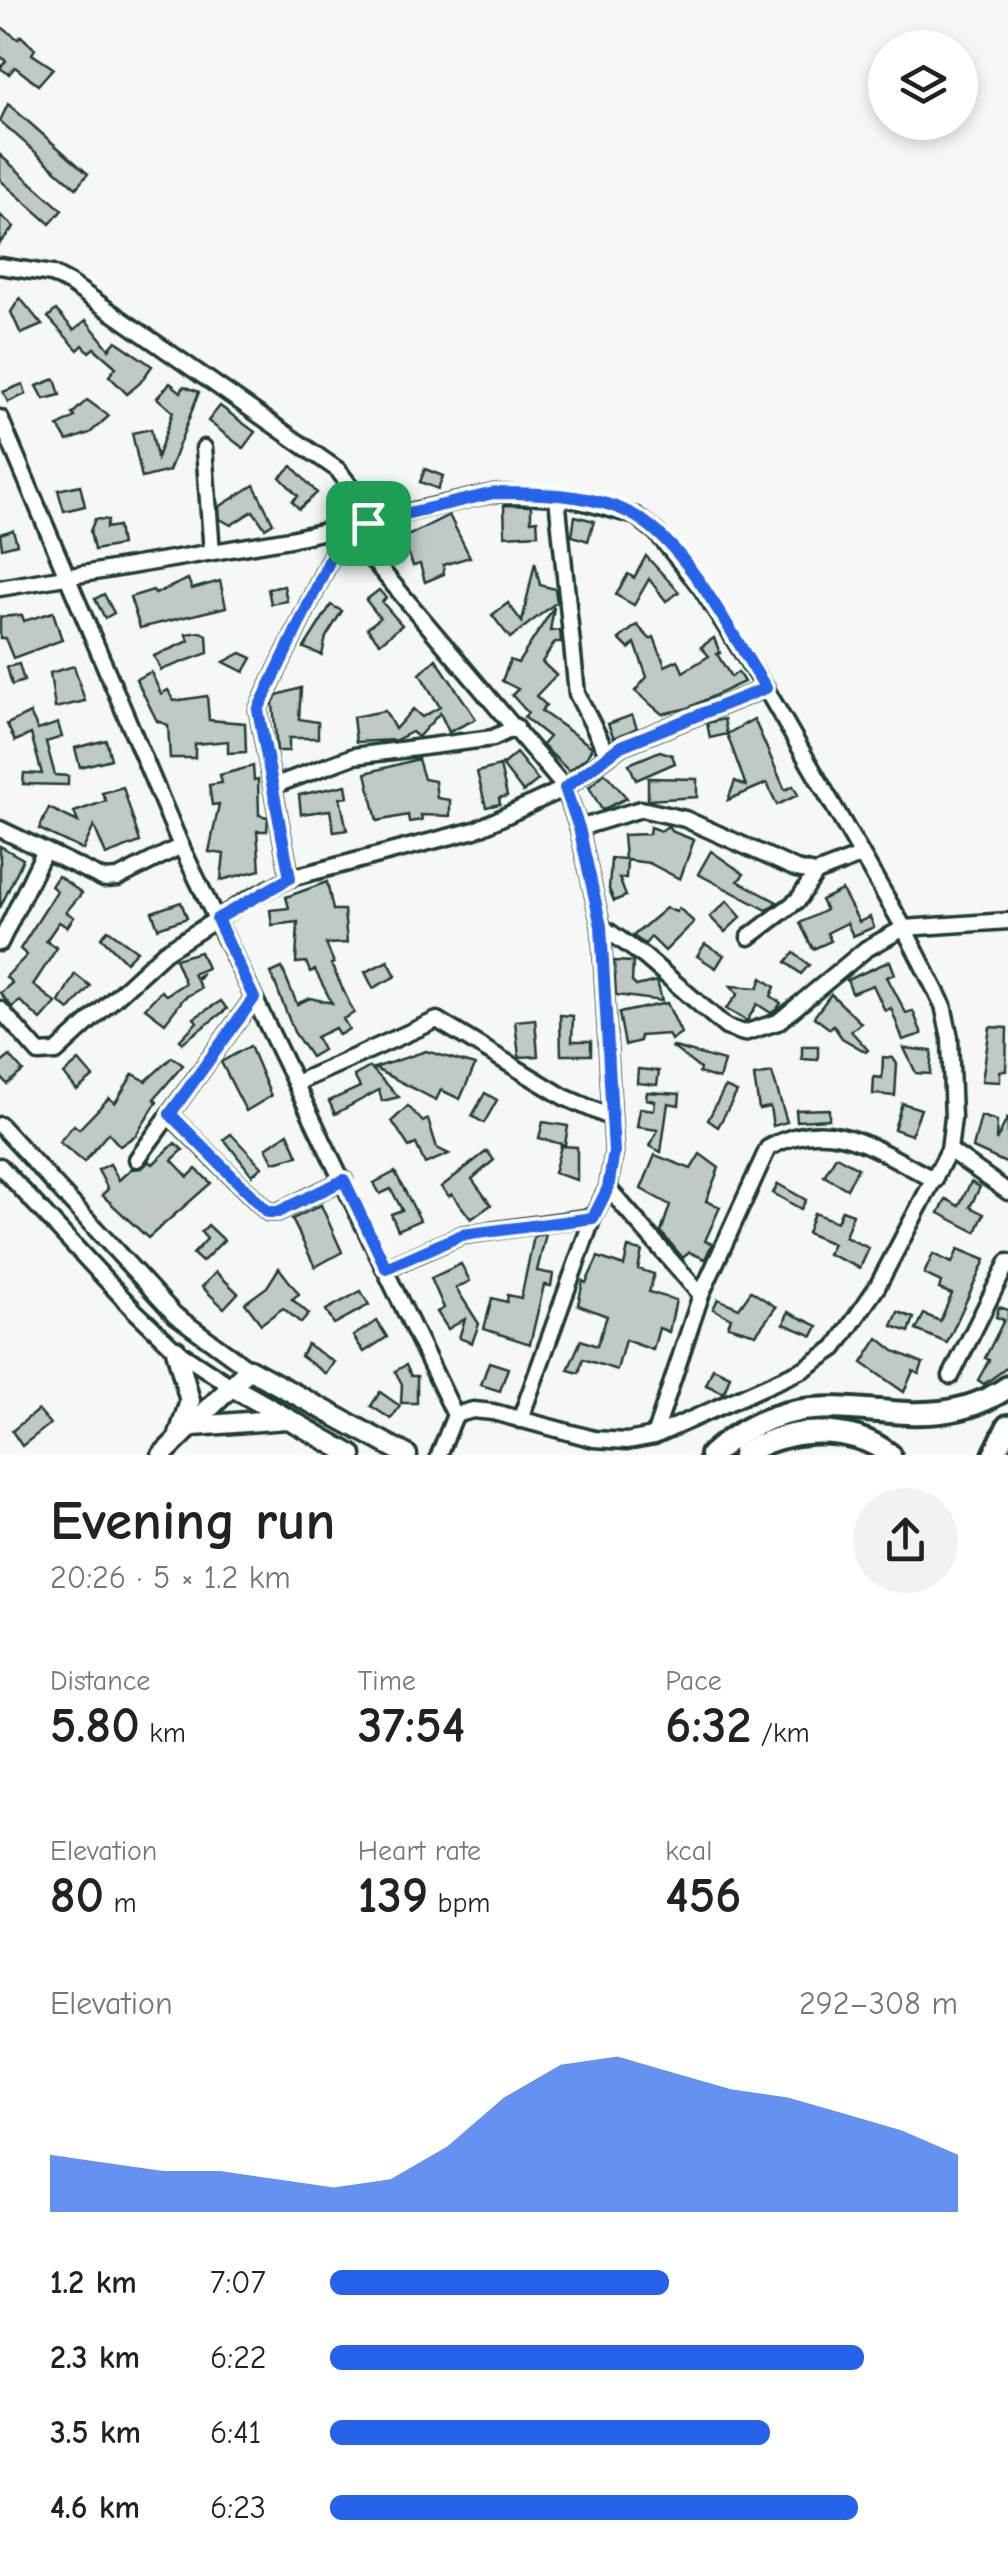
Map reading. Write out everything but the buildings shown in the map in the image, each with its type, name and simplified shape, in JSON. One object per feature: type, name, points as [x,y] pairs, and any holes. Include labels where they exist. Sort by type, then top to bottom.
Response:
[{"type":"highway","points":[[712,1455],[759,1421],[787,1413],[818,1411],[938,1423],[958,1419],[1008,1387]]},
{"type":"highway","points":[[994,1455],[1008,1426]]},
{"type":"highway","points":[[743,1455],[773,1440],[843,1434],[862,1438],[890,1455]]},
{"type":"main road","points":[[168,1450],[190,1401],[176,1350]]},
{"type":"main road","points":[[168,1450],[249,1369],[407,1455]]},
{"type":"main road","points":[[234,1388],[352,1455]]},
{"type":"main road","points":[[194,1426],[292,1419]]},
{"type":"street","points":[[0,266],[28,268],[71,284],[300,441],[338,470],[361,501],[368,523]]},
{"type":"street","points":[[0,418],[180,846],[455,1415],[439,1455]]},
{"type":"street","points":[[204,448],[212,552]]},
{"type":"street","points":[[0,588],[345,528],[466,497],[518,493],[557,497],[604,504],[636,516],[656,532],[702,589],[766,688],[904,928],[943,1004],[950,1038],[953,1118],[949,1150],[877,1287],[835,1348],[804,1369],[654,1436],[626,1442],[594,1439],[473,1410],[455,1415]]},
{"type":"street","points":[[557,497],[577,694],[608,755]]},
{"type":"street","points":[[290,878],[258,710],[345,528]]},
{"type":"street","points":[[335,552],[362,551],[376,564],[565,788],[579,828],[601,926],[614,1152],[608,1188],[593,1218],[520,1420]]},
{"type":"street","points":[[0,1008],[40,1053],[56,1052],[142,970],[217,919],[290,878],[475,830],[565,788],[621,746],[766,688]]},
{"type":"street","points":[[273,786],[354,756],[471,742],[516,727]]},
{"type":"street","points":[[579,828],[640,809],[651,810],[685,819],[816,873]]},
{"type":"street","points":[[0,829],[104,879],[118,878],[180,846]]},
{"type":"street","points":[[0,943],[44,852]]},
{"type":"street","points":[[749,936],[798,900],[816,873],[860,856]]},
{"type":"street","points":[[601,926],[645,957],[726,1027],[744,1032],[778,1022],[866,950],[904,928],[1008,921]]},
{"type":"street","points":[[137,1159],[254,998]]},
{"type":"street","points":[[296,1083],[437,1020],[564,1098],[610,1117]]},
{"type":"street","points":[[170,1114],[268,1212],[278,1212],[344,1180]]},
{"type":"street","points":[[0,1124],[175,1315],[249,1369]]},
{"type":"street","points":[[654,1436],[701,1296],[760,1160],[783,1140],[830,1131],[934,1180]]},
{"type":"street","points":[[949,1150],[1008,1192]]},
{"type":"street","points":[[0,1166],[176,1350],[234,1388]]},
{"type":"street","points":[[608,1188],[701,1296]]},
{"type":"street","points":[[386,1268],[462,1235],[593,1218]]},
{"type":"street","points":[[952,1376],[1008,1262]]},
{"type":"route","points":[[494,493],[570,498],[604,504],[636,516],[656,532],[702,589],[766,688],[621,746],[565,788],[579,828],[601,926],[614,1152],[608,1188],[593,1218],[462,1235],[386,1268],[344,1180],[278,1212],[268,1212],[170,1114],[254,998],[217,919],[290,878],[257,722],[263,692],[345,528],[368,523],[494,493]]}]
